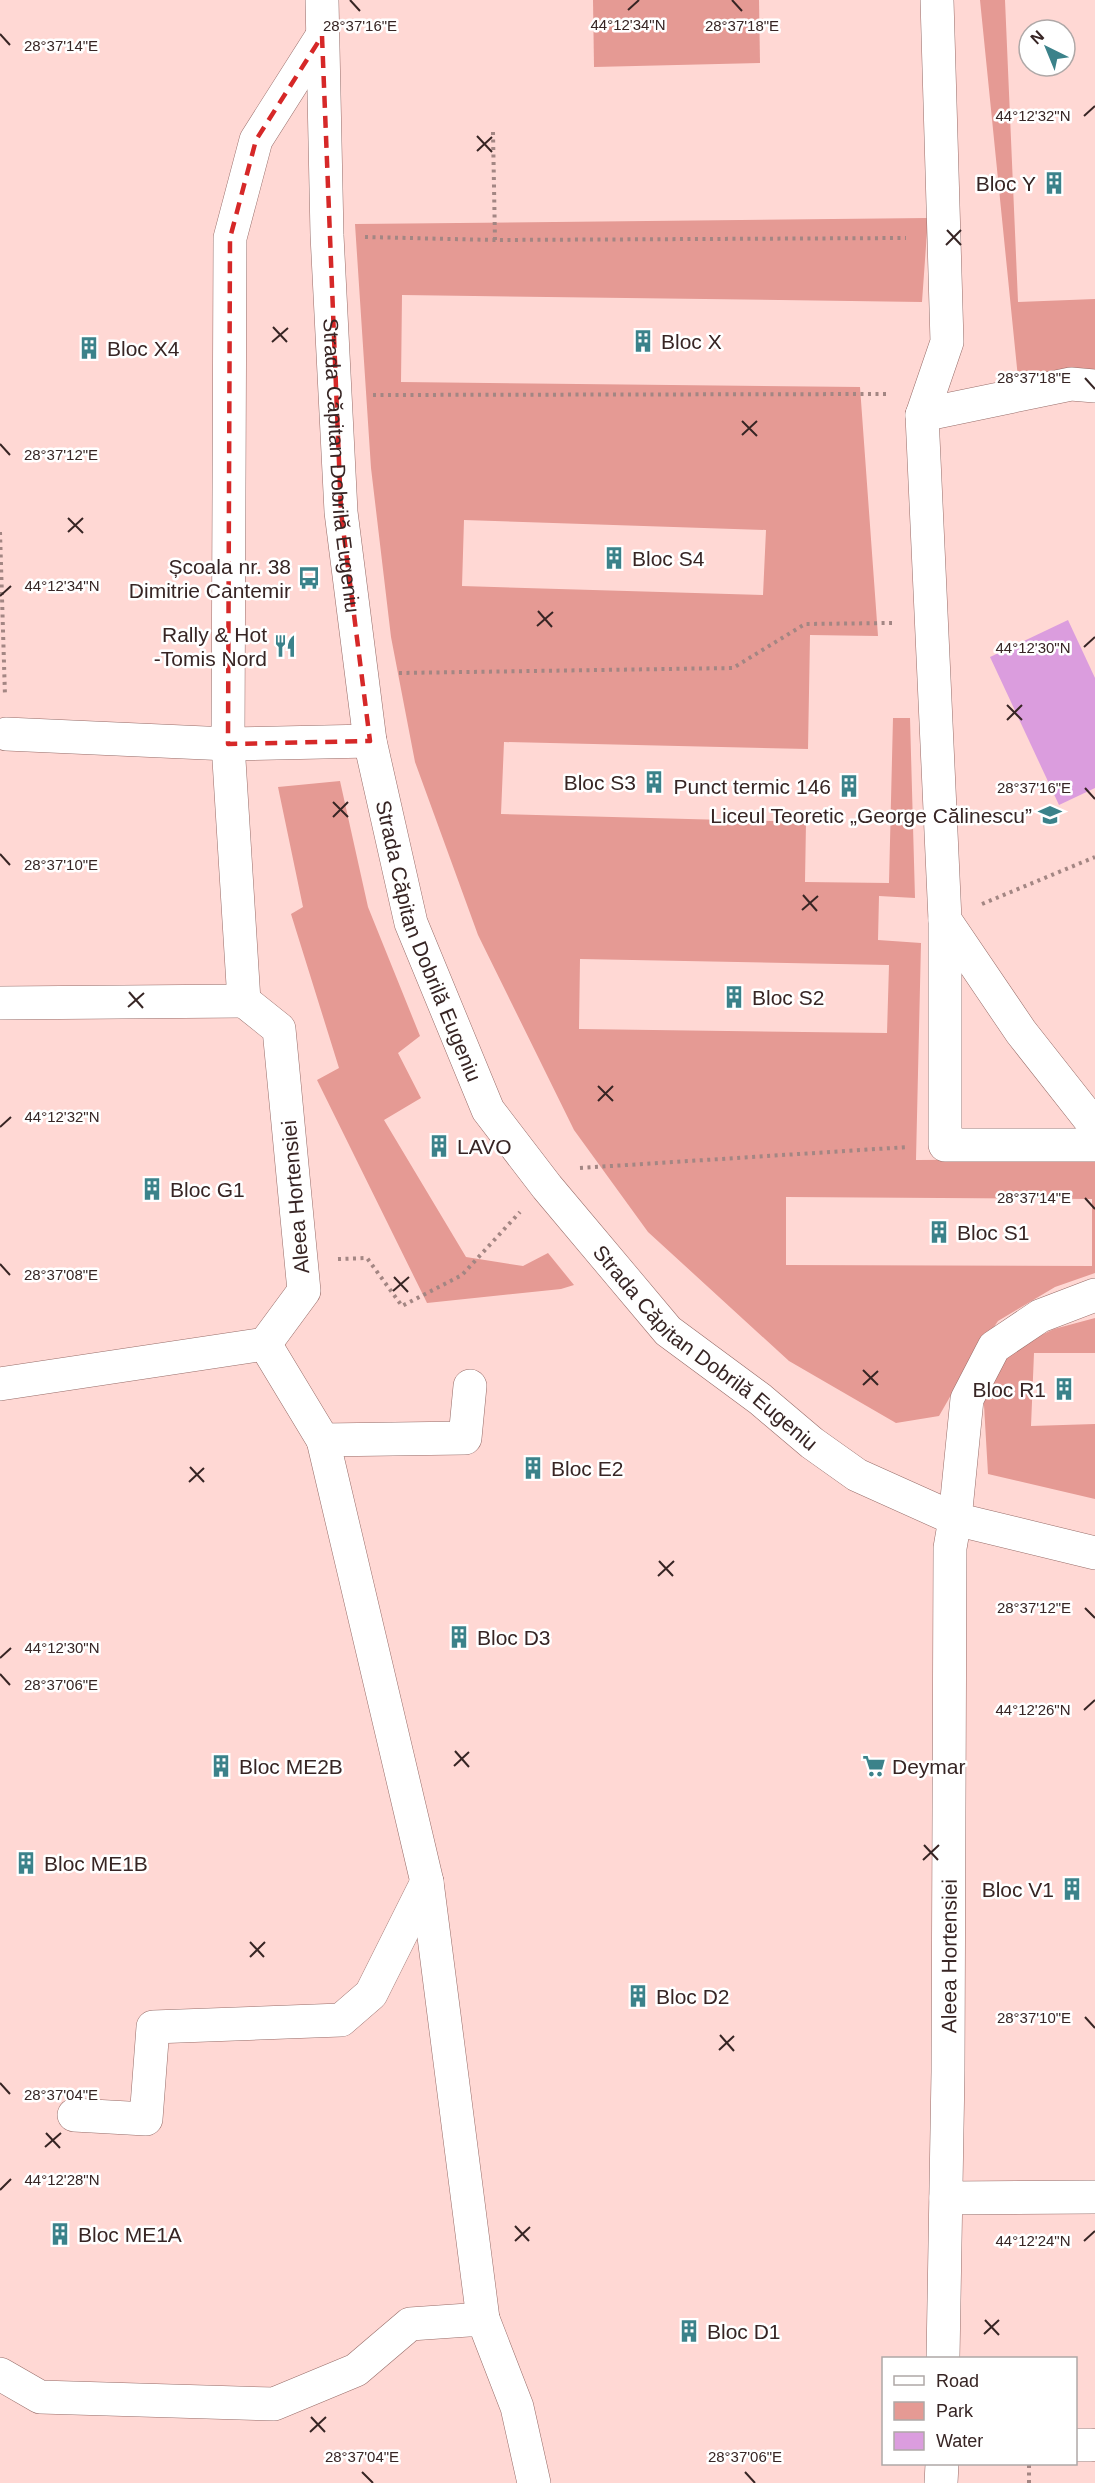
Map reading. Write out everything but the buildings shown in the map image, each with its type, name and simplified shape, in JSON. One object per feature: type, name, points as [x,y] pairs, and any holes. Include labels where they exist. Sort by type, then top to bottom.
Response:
[{"type":"street","name":"Strada Căpitan Dobrilă Eugeniu","points":[[322,0],[327,235],[341,512],[370,741],[411,923],[488,1110],[547,1187],[668,1330],[760,1398],[812,1443],[857,1475],[955,1519],[1095,1553]]},
{"type":"street","points":[[937,0],[946,342],[926,404],[932,623],[945,920],[945,1145],[1095,1145]]},
{"type":"street","points":[[0,1003],[244,1001],[228,744],[230,238],[256,140],[322,36]]},
{"type":"street","points":[[926,404],[1071,384],[1095,386]]},
{"type":"street","points":[[6,734],[228,744],[370,741]]},
{"type":"street","points":[[945,920],[1022,1032],[1095,1126]]},
{"type":"street","name":"Aleea Hortensiei","points":[[244,1001],[279,1029],[304,1291],[265,1344]]},
{"type":"street","name":"Aleea Hortensiei","points":[[943,2357],[950,1548],[967,1399],[994,1347],[1040,1316],[1095,1295]]},
{"type":"street","points":[[0,1384],[265,1344],[323,1440],[427,1882],[483,2319],[517,2407],[534,2483]]},
{"type":"street","points":[[323,1440],[465,1438],[470,1386]]},
{"type":"street","points":[[74,2115],[146,2118],[153,2027],[341,2020],[371,1994],[427,1882]]},
{"type":"street","points":[[946,2198],[1095,2197]]},
{"type":"street","points":[[0,2374],[40,2397],[274,2404],[356,2370],[410,2324],[483,2319]]},
{"type":"street","points":[[941,2483],[942,2465]]},
{"type":"path","points":[[493,132],[495,240]]},
{"type":"path","points":[[355,236],[495,240],[943,238]]},
{"type":"path","points":[[372,395],[926,404]]},
{"type":"path","points":[[0,532],[6,734]]},
{"type":"path","points":[[392,673],[733,669],[805,624],[932,623]]},
{"type":"path","points":[[989,902],[1095,857]]},
{"type":"path","points":[[577,1168],[945,1145]]},
{"type":"path","points":[[301,1260],[367,1258],[402,1306],[462,1275],[520,1212]]},
{"type":"path","points":[[1029,2465],[1029,2483]]},
{"type":"highlighted area","points":[[322,36],[341,512],[370,741],[228,744],[230,238],[256,140]]},
{"type":"green space","points":[[593,0],[759,0],[760,63],[594,67]]},
{"type":"green space","points":[[980,0],[1005,0],[1018,302],[1095,299],[1095,374],[1018,378]]},
{"type":"green space","points":[[928,218],[922,302],[402,295],[401,382],[860,387],[878,636],[810,635],[808,749],[504,742],[501,814],[806,822],[805,882],[889,883],[893,718],[910,718],[915,898],[879,896],[878,940],[921,943],[916,1160],[1092,1159],[1095,1162],[1095,1273],[1055,1287],[998,1321],[970,1362],[939,1416],[896,1423],[789,1361],[648,1232],[574,1130],[478,935],[415,762],[391,637],[371,468],[355,224]],"holes":[[[464,520],[766,530],[763,595],[462,586]],[[580,959],[889,965],[887,1033],[579,1029]],[[786,1197],[1092,1199],[1092,1266],[786,1265]]]},
{"type":"green space","points":[[340,781],[368,907],[420,1036],[398,1053],[421,1098],[384,1120],[466,1257],[523,1266],[548,1253],[574,1285],[561,1289],[427,1303],[317,1080],[339,1068],[291,914],[303,907],[278,787]]},
{"type":"green space","points":[[1095,1318],[1095,1353],[1034,1353],[1031,1426],[1095,1424],[1095,1499],[988,1474],[983,1388],[1001,1354],[1054,1329]]},
{"type":"water","points":[[1068,620],[1095,678],[1095,788],[1059,805],[990,657]]},
{"type":"place","name":"Bloc Y","points":[[1054,183]]},
{"type":"place","name":"Bloc X","points":[[643,341]]},
{"type":"place","name":"Bloc X4","points":[[89,348]]},
{"type":"place","name":"Bloc S4","points":[[614,558]]},
{"type":"place","name":"Școala nr. 38 Dimitrie Cantemir","points":[[309,578]]},
{"type":"place","name":"Rally & Hot -Tomis Nord","points":[[285,646]]},
{"type":"place","name":"Bloc S3","points":[[654,782]]},
{"type":"place","name":"Punct termic 146","points":[[849,786]]},
{"type":"place","name":"Liceul Teoretic „George Călinescu”","points":[[1050,815]]},
{"type":"place","name":"Bloc S2","points":[[734,997]]},
{"type":"place","name":"LAVO","points":[[439,1146]]},
{"type":"place","name":"Bloc G1","points":[[152,1189]]},
{"type":"place","name":"Bloc S1","points":[[939,1232]]},
{"type":"place","name":"Bloc R1","points":[[1064,1389]]},
{"type":"place","name":"Bloc E2","points":[[533,1468]]},
{"type":"place","name":"Bloc D3","points":[[459,1637]]},
{"type":"place","name":"Bloc ME2B","points":[[221,1766]]},
{"type":"place","name":"Deymar","points":[[874,1766]]},
{"type":"place","name":"Bloc ME1B","points":[[26,1863]]},
{"type":"place","name":"Bloc V1","points":[[1072,1889]]},
{"type":"place","name":"Bloc D2","points":[[638,1996]]},
{"type":"place","name":"Bloc ME1A","points":[[60,2234]]},
{"type":"place","name":"Bloc D1","points":[[689,2331]]}]
